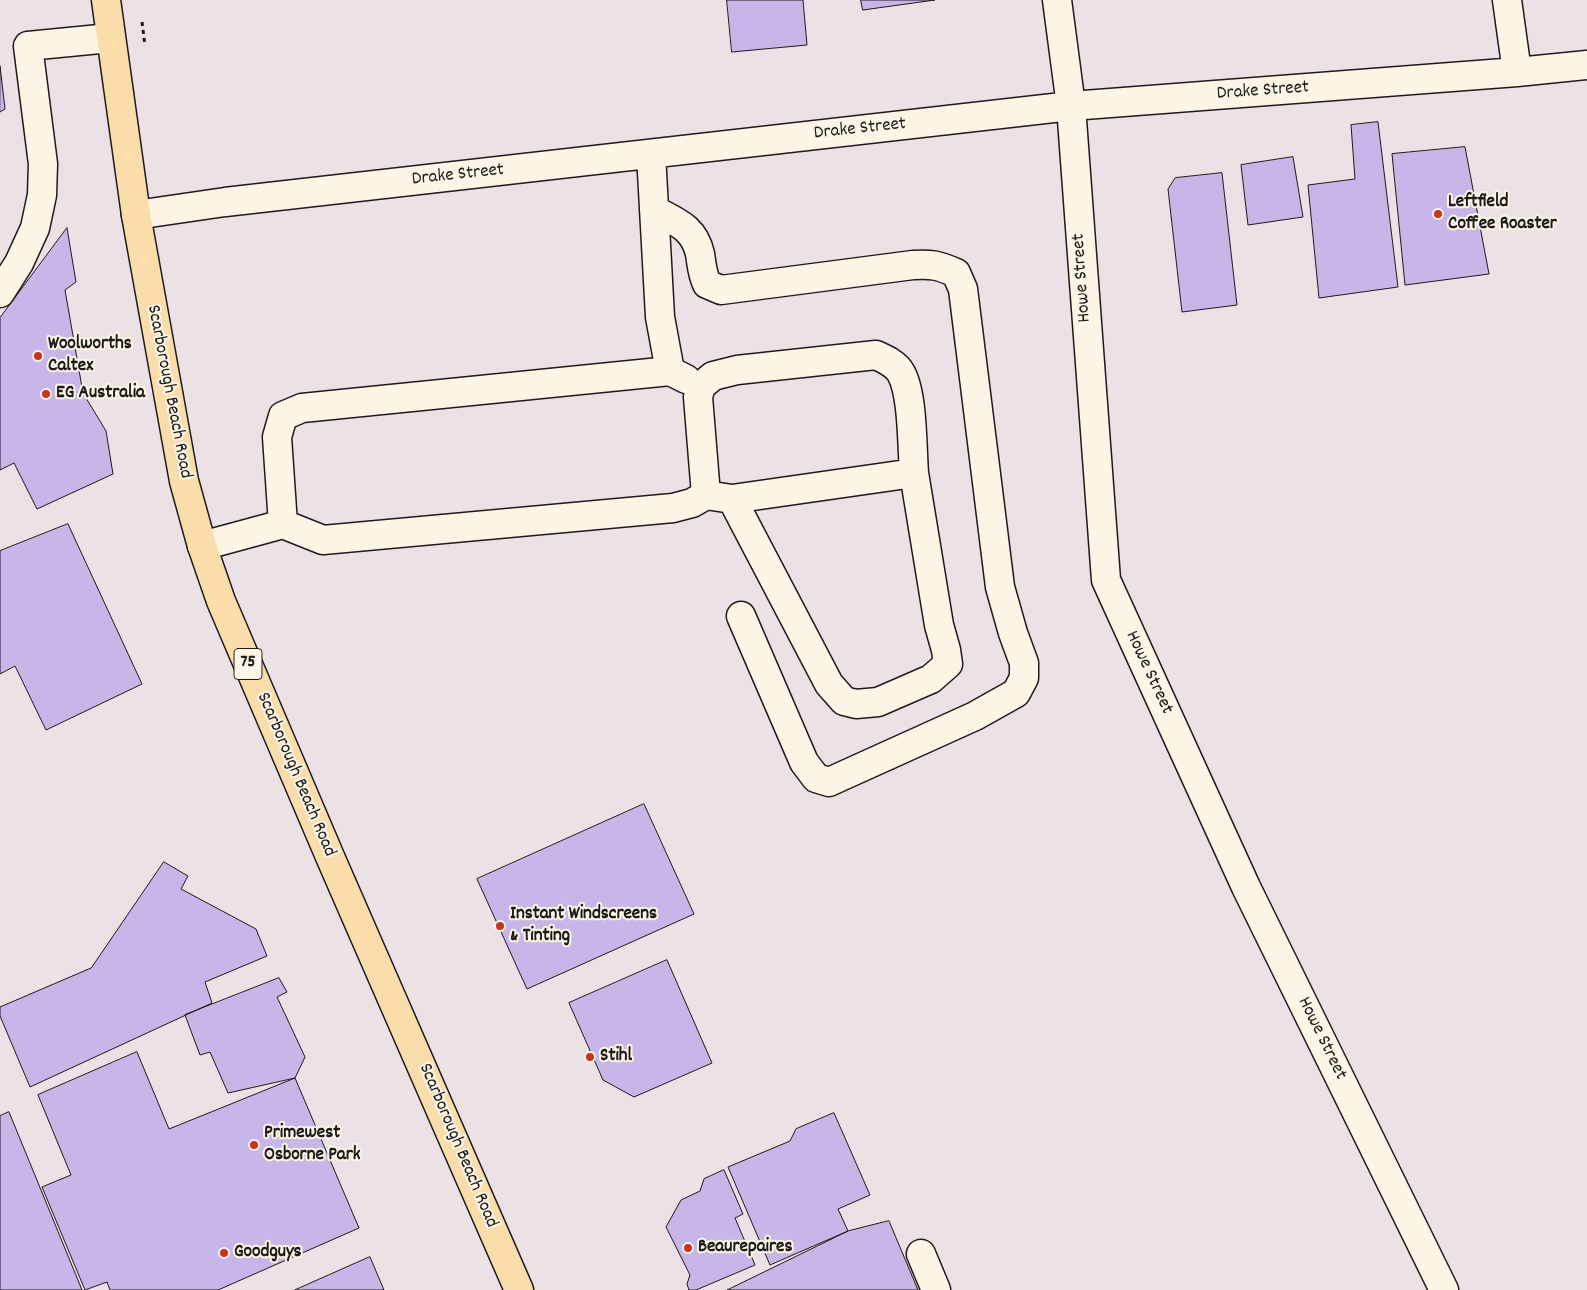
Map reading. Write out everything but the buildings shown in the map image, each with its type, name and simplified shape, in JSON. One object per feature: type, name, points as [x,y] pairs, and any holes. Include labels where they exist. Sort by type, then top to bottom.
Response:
[{"type":"main road","name":"Scarborough Beach Road","points":[[106,0],[136,215],[184,480],[202,546],[221,602],[519,1290]]},
{"type":"street","name":"Howe Street","points":[[1057,0],[1071,106],[1106,580],[1246,887],[1444,1290]]},
{"type":"street","points":[[1507,0],[1516,72]]},
{"type":"street","points":[[0,293],[20,263],[34,228],[42,195],[43,164],[28,46],[110,38]]},
{"type":"street","name":"Drake Street","points":[[136,215],[225,202],[1071,106],[1587,65]]},
{"type":"street","points":[[651,154],[660,317],[670,371]]},
{"type":"street","points":[[654,210],[683,225],[694,237],[700,254],[702,273],[707,284],[720,290],[913,265],[931,264],[956,273],[962,289],[1000,587],[1024,663],[1024,678],[1016,693],[975,716],[829,782],[816,778],[804,762],[742,616]]},
{"type":"street","points":[[876,355],[887,360],[901,372],[909,394],[914,472],[939,625],[948,664],[931,679],[878,702],[856,704],[844,701],[829,684],[719,497],[698,397],[701,386],[713,376],[738,370],[876,355]]},
{"type":"street","points":[[283,524],[276,437],[283,416],[302,408],[670,371],[701,386]]},
{"type":"street","points":[[202,546],[283,524],[323,540],[673,508],[719,497],[914,472]]},
{"type":"street","points":[[921,1254],[936,1290]]},
{"type":"path","points":[[142,22],[145,46]]},
{"type":"shaded area","points":[[0,0],[1587,0],[1587,1290],[0,1290]]},
{"type":"place","name":"Leftfield Coffee Roaster","points":[[1438,214]]},
{"type":"place","name":"Woolworths Caltex","points":[[38,356]]},
{"type":"place","name":"EG Australia","points":[[46,394]]},
{"type":"place","name":"Instant Windscreens & Tinting","points":[[500,926]]},
{"type":"place","name":"Stihl","points":[[590,1057]]},
{"type":"place","name":"Primewest Osborne Park","points":[[254,1145]]},
{"type":"place","name":"Beaurepaires","points":[[688,1248]]},
{"type":"place","name":"Goodguys","points":[[224,1253]]}]
